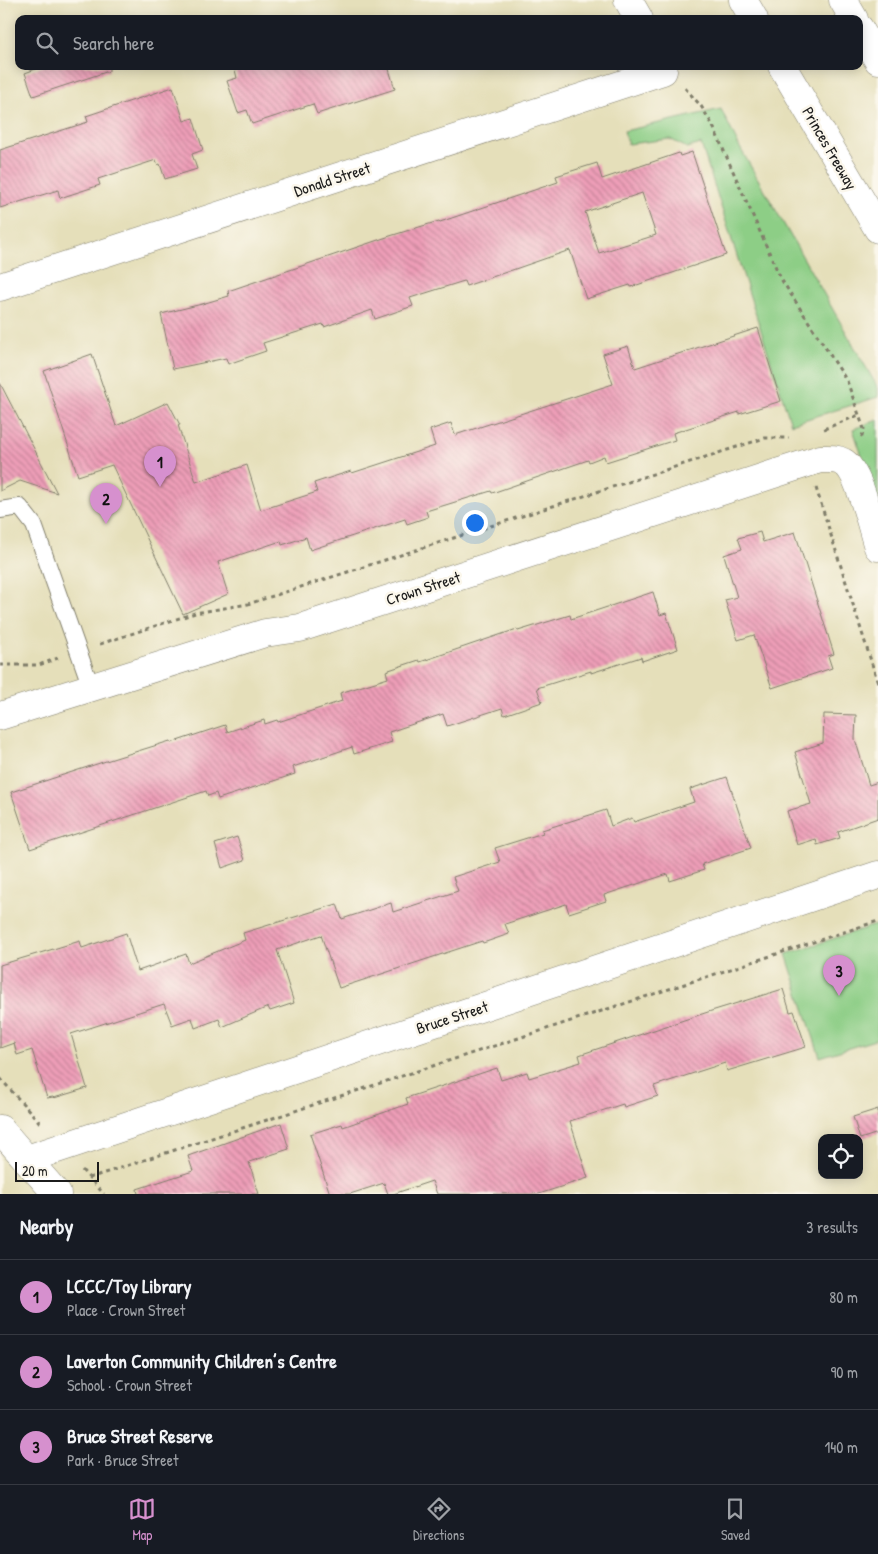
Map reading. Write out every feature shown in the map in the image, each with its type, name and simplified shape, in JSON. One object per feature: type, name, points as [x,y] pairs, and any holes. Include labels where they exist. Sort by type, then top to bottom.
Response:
[{"type":"main road","points":[[628,0],[637,15]]},
{"type":"main road","points":[[743,0],[752,15]]},
{"type":"main road","points":[[842,0],[851,15]]},
{"type":"main road","points":[[863,35],[878,60]]},
{"type":"main road","name":"Donald Street","points":[[0,286],[659,70]]},
{"type":"main road","name":"Princes Freeway","points":[[784,70],[878,229]]},
{"type":"main road","name":"Crown Street","points":[[0,716],[265,633],[300,628],[820,460],[836,459],[845,462]]},
{"type":"main road","points":[[845,462],[857,481],[878,548]]},
{"type":"main road","name":"Bruce Street","points":[[27,1160],[878,875]]},
{"type":"main road","points":[[0,1129],[57,1194]]},
{"type":"lane","points":[[0,510],[20,507],[34,525],[91,687]]},
{"type":"path","points":[[685,88],[701,106],[712,124],[781,279],[847,381],[864,429],[860,446],[845,462]]},
{"type":"path","points":[[820,430],[859,415]]},
{"type":"path","points":[[0,665],[39,665],[196,613],[248,604],[765,438],[805,437],[815,487],[878,683]]},
{"type":"path","points":[[89,1178],[878,921]]},
{"type":"green space","points":[[721,109],[739,146],[878,388],[878,397],[791,424],[701,144],[687,148],[670,139],[628,144],[624,131]]},
{"type":"green space","points":[[878,420],[878,504],[853,429]]},
{"type":"green space","points":[[878,924],[878,1039],[820,1057],[786,954]]},
{"type":"building","points":[[33,70],[109,70],[33,96],[25,73]]},
{"type":"building","points":[[235,70],[389,70],[395,89],[317,114],[313,104],[252,124],[247,110],[238,113],[227,81],[237,78]]},
{"type":"building","points":[[173,87],[184,121],[193,118],[203,150],[192,154],[197,169],[165,179],[160,164],[158,165],[156,160],[98,179],[100,185],[60,198],[58,190],[0,208],[0,150],[88,122],[86,116]]},
{"type":"building","points":[[692,152],[726,255],[631,287],[630,285],[586,299],[570,250],[466,286],[464,281],[410,298],[413,306],[375,319],[372,310],[324,327],[323,324],[263,343],[266,351],[228,364],[226,358],[173,369],[161,314],[229,296],[228,291],[558,182],[556,176],[597,163],[602,179],[679,153],[680,156]],"holes":[[[642,193],[656,235],[599,253],[585,212]]]},
{"type":"building","points":[[758,328],[781,401],[673,433],[675,440],[606,462],[604,456],[589,462],[588,460],[492,493],[491,491],[426,511],[428,517],[407,524],[405,519],[310,550],[306,537],[282,545],[281,541],[218,562],[228,594],[183,614],[112,465],[78,476],[44,371],[92,354],[116,426],[168,402],[180,425],[178,425],[196,482],[247,465],[261,510],[317,492],[314,483],[351,471],[352,473],[435,446],[430,430],[451,423],[455,435],[613,384],[603,354],[628,346],[635,368]]},
{"type":"building","points":[[0,383],[57,493],[20,481],[0,491]]},
{"type":"building","points":[[760,532],[763,542],[795,532],[834,654],[828,656],[832,668],[772,688],[754,635],[738,640],[725,600],[737,597],[724,555],[742,549],[738,538]]},
{"type":"building","points":[[653,592],[660,615],[666,613],[678,649],[642,661],[641,657],[537,688],[542,702],[504,715],[502,708],[447,726],[443,714],[389,732],[392,742],[354,754],[352,747],[293,767],[295,774],[218,799],[216,793],[208,796],[206,791],[30,849],[11,792],[225,725],[227,732],[264,720],[265,724],[277,720],[278,722],[342,701],[340,693],[388,678],[386,671],[419,660],[420,662],[517,629],[518,631],[570,615],[571,619]]},
{"type":"building","points":[[824,714],[856,715],[855,739],[869,785],[878,782],[878,818],[838,832],[840,838],[817,845],[816,839],[797,845],[787,811],[811,804],[795,752],[823,743]]},
{"type":"building","points":[[727,777],[751,848],[702,864],[704,870],[670,881],[668,874],[604,895],[606,901],[569,913],[566,904],[505,924],[509,934],[483,943],[482,941],[339,988],[321,935],[277,950],[294,1003],[270,1011],[268,1007],[222,1027],[219,1019],[195,1028],[192,1018],[172,1025],[164,1004],[71,1034],[87,1088],[54,1098],[47,1098],[32,1050],[17,1055],[14,1043],[0,1048],[0,965],[80,941],[82,948],[126,933],[138,971],[186,954],[189,963],[245,940],[243,933],[337,904],[342,919],[391,903],[393,912],[458,891],[453,877],[500,862],[495,848],[543,833],[542,830],[606,810],[611,826],[632,818],[634,822],[694,802],[690,789]]},
{"type":"building","points":[[237,837],[245,860],[222,868],[215,844]]},
{"type":"building","points":[[783,989],[790,1012],[794,1011],[806,1047],[727,1071],[725,1063],[654,1086],[658,1096],[624,1107],[623,1104],[570,1121],[588,1178],[539,1194],[437,1194],[432,1181],[393,1194],[388,1194],[384,1183],[350,1194],[330,1194],[310,1134],[342,1124],[343,1127],[408,1104],[406,1098],[497,1068],[501,1080],[527,1072],[529,1078],[581,1062],[579,1055]]},
{"type":"building","points":[[878,1109],[878,1133],[863,1138],[863,1134],[858,1134],[853,1117]]},
{"type":"building","points":[[281,1123],[289,1149],[249,1162],[259,1194],[138,1194],[137,1189],[193,1171],[188,1156]]},
{"type":"place","name":"LCCC/Toy Library","points":[[160,487]]},
{"type":"place","name":"Laverton Community Children’s Centre","points":[[106,524]]},
{"type":"place","name":"Bruce Street Reserve","points":[[839,996]]}]
